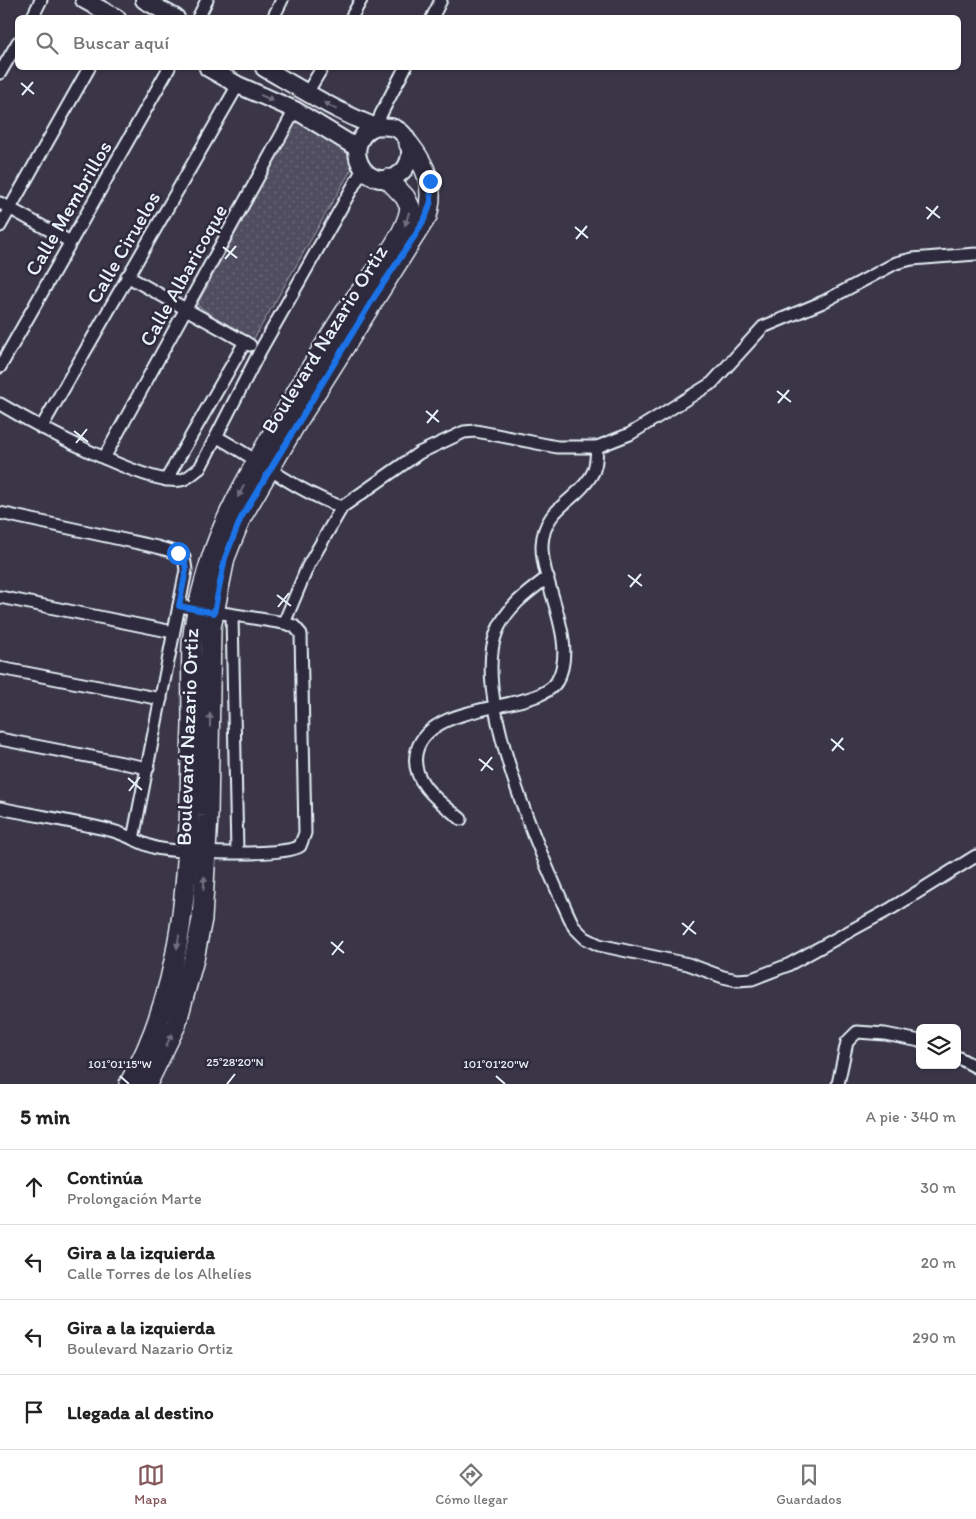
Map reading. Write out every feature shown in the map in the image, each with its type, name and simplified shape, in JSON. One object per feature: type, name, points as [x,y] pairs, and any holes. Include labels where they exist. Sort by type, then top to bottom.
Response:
[{"type":"main road","name":"Boulevard Nazario Ortiz","points":[[264,464],[426,216],[431,201],[430,181],[422,161],[410,144]]},
{"type":"main road","name":"Boulevard Nazario Ortiz","points":[[147,1084],[176,1025],[194,960],[202,919],[198,851],[210,638],[206,611],[225,558],[264,464],[334,330],[403,232],[410,207],[405,197],[388,179]]},
{"type":"main road","name":"Boulevard Nazario Ortiz","points":[[129,1084],[153,1035],[171,979],[182,916],[198,851]]},
{"type":"street","points":[[34,15],[41,0]]},
{"type":"street","points":[[84,0],[113,15]]},
{"type":"street","points":[[144,0],[171,15]]},
{"type":"street","points":[[200,15],[207,0]]},
{"type":"street","points":[[274,15],[282,0]]},
{"type":"street","points":[[353,15],[361,0]]},
{"type":"street","points":[[434,15],[441,0]]},
{"type":"street","points":[[0,73],[15,47]]},
{"type":"street","points":[[0,226],[5,205],[88,70]]},
{"type":"street","name":"Calle Membrillos","points":[[0,367],[69,241],[168,70]]},
{"type":"street","points":[[212,70],[238,85],[295,110],[357,148]]},
{"type":"street","points":[[267,70],[307,93],[378,126],[399,130],[410,144],[408,162],[404,170],[388,179],[379,178],[363,169],[357,156],[357,148],[363,135],[378,126],[381,114],[404,70]]},
{"type":"street","points":[[307,93],[321,70]]},
{"type":"street","name":"Calle Ciruelos","points":[[41,428],[238,85]]},
{"type":"street","name":"Calle Albaricoque","points":[[104,458],[295,110]]},
{"type":"street","points":[[0,404],[41,428],[104,458],[166,480],[181,480],[200,468],[260,351],[363,169]]},
{"type":"street","points":[[5,205],[69,241]]},
{"type":"street","points":[[284,623],[308,566],[342,507],[419,453],[464,432],[488,432],[557,447],[597,447],[630,434],[712,383],[763,327],[823,302],[896,263],[912,259],[976,254]]},
{"type":"street","points":[[127,276],[260,351]]},
{"type":"street","points":[[166,480],[245,342]]},
{"type":"street","points":[[217,437],[264,464],[310,495],[342,507]]},
{"type":"street","points":[[461,819],[435,798],[424,785],[416,755],[420,742],[428,732],[442,722],[496,705],[540,694],[550,690],[559,678],[563,652],[558,613],[542,547],[543,534],[556,510],[591,476],[596,466],[597,447]]},
{"type":"street","points":[[0,513],[178,553],[184,557],[186,570],[133,839]]},
{"type":"street","points":[[548,577],[516,603],[506,615],[497,632],[492,648],[492,693],[517,792],[555,886],[574,927],[584,938],[599,945],[680,962],[723,978],[737,980],[752,979],[788,965],[892,908],[976,856]]},
{"type":"street","points":[[0,597],[173,632]]},
{"type":"street","points":[[0,808],[115,832],[156,848],[237,852],[291,851],[300,846],[305,833],[302,640],[299,630],[284,623],[179,606]]},
{"type":"street","points":[[232,616],[237,852]]},
{"type":"street","points":[[0,668],[161,698]]},
{"type":"street","points":[[0,738],[148,768]]},
{"type":"street","points":[[838,1084],[850,1038],[863,1031],[916,1040]]},
{"type":"street","points":[[961,1059],[976,1067]]},
{"type":"shaded area","points":[[296,120],[349,147],[355,163],[252,342],[197,305]]},
{"type":"route","points":[[178,553],[184,557],[186,563],[179,606],[214,613],[225,558],[241,518],[294,427],[373,299],[416,234],[426,216],[431,201],[430,181]]}]
